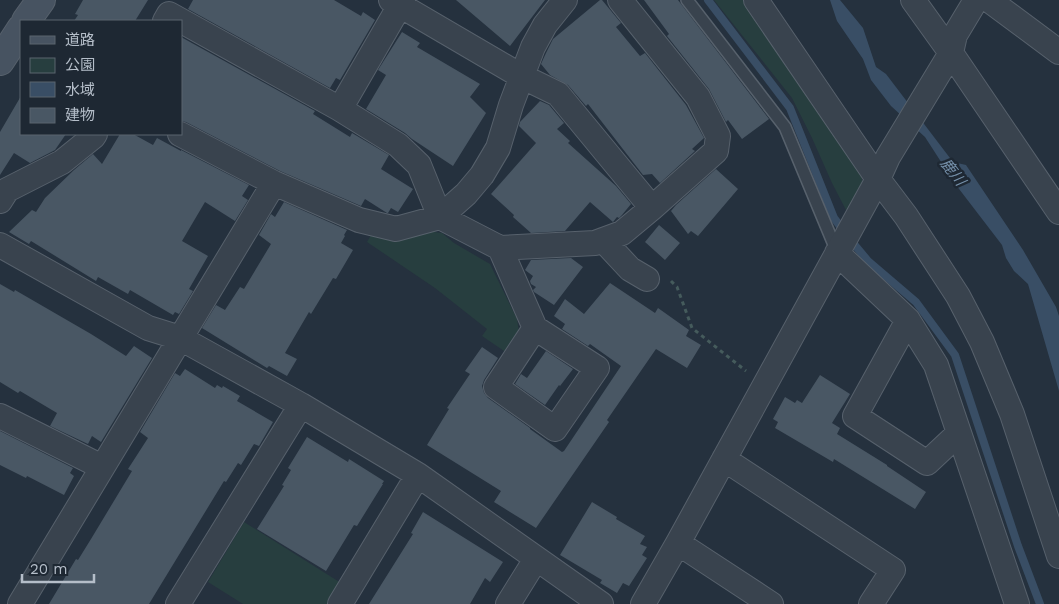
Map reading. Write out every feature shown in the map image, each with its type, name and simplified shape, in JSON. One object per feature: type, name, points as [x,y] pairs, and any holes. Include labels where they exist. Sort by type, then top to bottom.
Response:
[{"type":"street","points":[[29,20],[41,0]]},
{"type":"street","points":[[182,135],[274,182],[359,220],[396,229],[440,217],[466,194],[482,175],[498,148],[532,47],[545,25],[565,0]]},
{"type":"street","points":[[182,21],[340,109],[398,145],[419,165],[440,217],[500,248],[595,243],[622,233],[716,151],[718,136],[698,96],[620,0]]},
{"type":"street","points":[[756,0],[878,179],[930,251],[958,296],[982,342],[1012,414],[1059,556]]},
{"type":"street","points":[[913,0],[945,62],[1059,212]]},
{"type":"street","points":[[643,604],[878,179],[888,157],[945,62],[954,35],[976,0]]},
{"type":"street","points":[[989,0],[1059,52]]},
{"type":"street","points":[[340,109],[398,2],[521,76],[558,94],[652,208]]},
{"type":"street","points":[[166,20],[170,14],[181,20]]},
{"type":"street","points":[[0,60],[20,34]]},
{"type":"street","points":[[0,201],[7,190],[62,162],[94,135]]},
{"type":"street","points":[[20,604],[274,182]]},
{"type":"street","points":[[603,240],[630,269],[647,279]]},
{"type":"street","points":[[0,245],[148,328],[180,338],[301,405],[418,475],[601,604]]},
{"type":"street","points":[[500,248],[535,328]]},
{"type":"street","points":[[837,253],[908,320],[936,365],[1017,604]]},
{"type":"street","points":[[908,320],[855,416],[927,463],[959,433]]},
{"type":"street","points":[[178,604],[301,405]]},
{"type":"street","points":[[0,416],[102,467]]},
{"type":"street","points":[[724,459],[893,570],[871,604]]},
{"type":"street","points":[[340,604],[418,475]]},
{"type":"street","points":[[678,543],[770,604]]},
{"type":"street","points":[[508,604],[536,559]]},
{"type":"lane","points":[[687,0],[785,127],[837,253]]},
{"type":"path","points":[[647,279],[669,280],[673,283],[677,287],[692,328],[764,386]]},
{"type":"green space","points":[[714,0],[745,0],[862,172],[862,182],[847,212],[792,98]]},
{"type":"green space","points":[[426,231],[442,233],[454,243],[490,264],[517,319],[519,332],[507,353],[482,336],[487,329],[435,288],[367,242],[371,235]]},
{"type":"green space","points":[[244,522],[341,583],[328,604],[243,604],[208,582]]},
{"type":"water","name":"鹿川","points":[[830,0],[840,0],[863,28],[876,67],[886,74],[953,162],[966,165],[1023,250],[1056,307],[1059,316],[1059,391],[1028,284],[1014,271],[1006,258],[1002,245],[956,185],[925,137],[891,106],[871,80],[863,59],[837,21]]},
{"type":"building","points":[[83,0],[148,0],[136,20],[75,20],[78,15],[75,14]]},
{"type":"building","points":[[193,0],[334,0],[361,16],[363,12],[375,20],[340,80],[336,78],[330,88],[188,9]]},
{"type":"building","points":[[456,0],[545,0],[510,46]]},
{"type":"building","points":[[600,0],[621,23],[616,27],[640,56],[645,53],[686,105],[704,138],[692,149],[695,151],[660,183],[652,174],[643,175],[588,104],[586,106],[568,85],[550,75],[541,64],[553,39]]},
{"type":"building","points":[[644,0],[678,0],[769,119],[742,139],[728,120],[726,122],[709,89],[667,36],[669,34]]},
{"type":"building","points":[[402,32],[420,43],[417,47],[480,84],[470,97],[486,113],[453,166],[366,109],[386,75],[378,70]]},
{"type":"building","points":[[182,38],[315,111],[313,114],[350,137],[352,133],[389,155],[381,169],[413,189],[398,212],[391,208],[387,213],[365,199],[361,206],[280,171],[182,121]]},
{"type":"building","points":[[20,98],[20,135],[65,135],[55,150],[30,163],[14,153],[0,175],[0,132]]},
{"type":"building","points":[[540,101],[549,105],[564,123],[557,129],[570,141],[568,143],[616,186],[631,204],[613,222],[590,202],[565,231],[531,233],[491,194],[536,143],[519,126],[520,122]]},
{"type":"building","points":[[119,135],[135,135],[153,145],[157,138],[249,185],[242,196],[248,200],[235,221],[205,202],[182,241],[208,256],[189,289],[193,291],[179,314],[175,312],[173,315],[130,290],[128,294],[98,277],[96,281],[31,241],[29,244],[9,232],[32,210],[36,212],[45,198],[93,154],[102,164]]},
{"type":"building","points":[[716,169],[738,189],[698,236],[691,231],[688,234],[671,211]]},
{"type":"building","points":[[284,202],[347,230],[341,243],[353,250],[336,279],[333,278],[311,314],[309,312],[285,353],[297,359],[287,376],[269,366],[267,368],[202,328],[216,305],[225,310],[240,287],[244,289],[271,244],[259,235],[271,214],[275,217]]},
{"type":"building","points":[[659,225],[680,243],[665,260],[645,242]]},
{"type":"building","points":[[571,258],[583,267],[554,305],[534,292],[533,290],[536,287],[530,281],[533,276],[525,270],[531,260]]},
{"type":"building","points":[[610,283],[655,313],[658,308],[689,330],[686,336],[701,345],[687,368],[656,349],[607,420],[609,422],[536,528],[494,502],[501,491],[427,445],[449,409],[447,408],[470,374],[465,371],[482,347],[498,358],[484,380],[482,386],[484,393],[530,429],[562,452],[564,451],[621,366],[590,344],[588,346],[562,329],[565,324],[554,316],[565,299],[584,314]]},
{"type":"building","points":[[0,284],[14,292],[15,290],[126,356],[134,346],[152,358],[101,442],[92,436],[88,444],[50,426],[57,413],[20,391],[18,393],[0,382]]},
{"type":"building","points":[[546,351],[573,369],[545,405],[515,384],[521,374],[527,378]]},
{"type":"building","points":[[185,369],[215,388],[217,385],[222,388],[223,386],[240,396],[237,401],[273,422],[259,446],[254,444],[241,465],[238,463],[226,482],[224,481],[149,604],[49,604],[132,471],[128,469],[148,438],[140,432],[175,373],[180,376]]},
{"type":"building","points":[[820,375],[850,394],[832,423],[840,428],[837,434],[926,492],[915,509],[834,459],[833,462],[775,428],[778,422],[773,419],[785,397],[795,403],[797,400],[802,403]]},
{"type":"building","points":[[0,431],[73,468],[70,473],[74,476],[64,495],[0,465]]},
{"type":"building","points":[[307,437],[348,462],[349,459],[384,481],[357,526],[354,525],[326,571],[257,529],[284,486],[282,485],[291,470],[288,468]]},
{"type":"building","points":[[592,502],[645,536],[640,544],[647,547],[642,555],[647,558],[629,586],[623,583],[617,593],[600,583],[602,580],[560,555]]},
{"type":"building","points":[[423,512],[503,562],[490,582],[485,578],[470,604],[369,604],[413,534],[411,533]]},
{"type":"waterway","points":[[708,0],[790,108],[834,218],[840,226]]},
{"type":"waterway","points":[[853,243],[868,261],[916,302],[955,355],[1018,546],[1040,604]]}]
